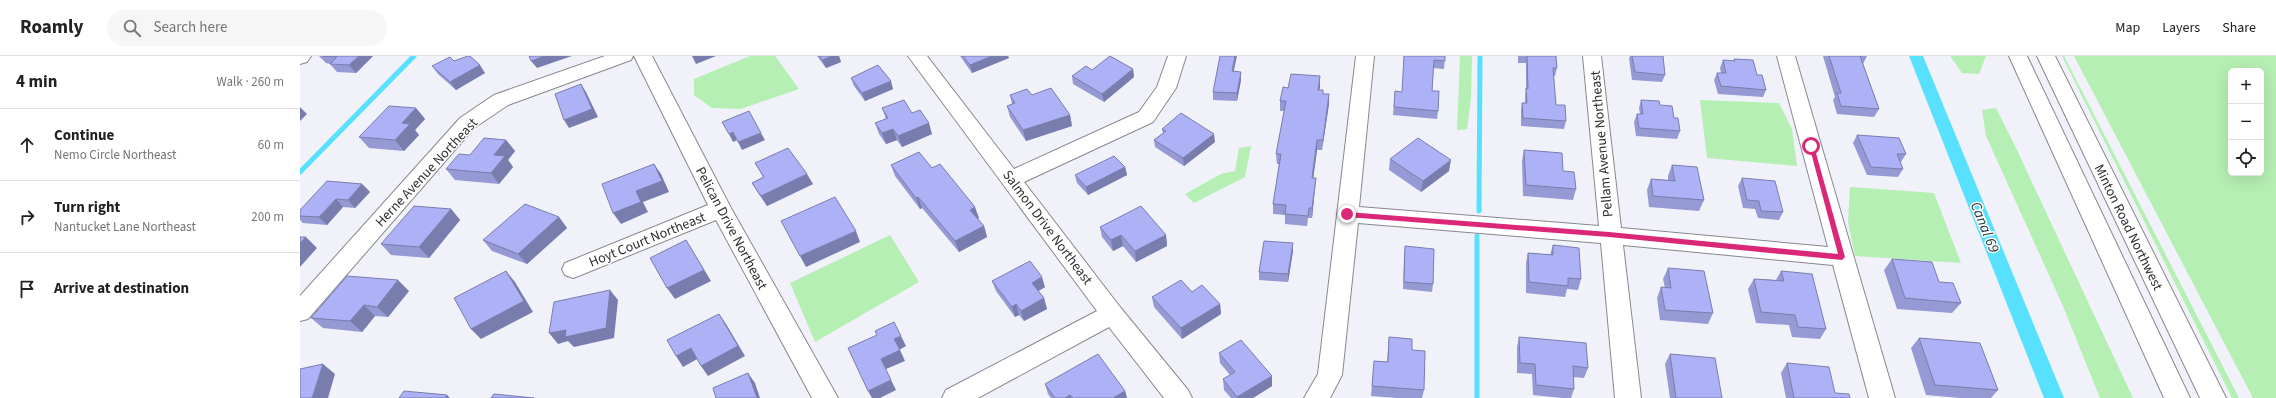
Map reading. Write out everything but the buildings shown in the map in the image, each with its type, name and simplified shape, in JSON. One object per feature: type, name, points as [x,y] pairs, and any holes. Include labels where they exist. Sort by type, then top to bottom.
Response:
[{"type":"street","name":"Herne Avenue Northeast","points":[[300,312],[467,124],[501,100],[624,56]]},
{"type":"street","name":"Pelican Drive Northeast","points":[[643,56],[721,209],[825,398]]},
{"type":"street","name":"Salmon Drive Northeast","points":[[917,56],[1012,179],[1112,314],[1179,398]]},
{"type":"street","points":[[1012,179],[1146,117],[1166,88],[1177,56]]},
{"type":"street","points":[[1317,398],[1330,375],[1365,56]]},
{"type":"street","name":"Pellam Avenue Northeast","points":[[1592,56],[1609,235],[1628,398]]},
{"type":"street","points":[[1786,56],[1882,398]]},
{"type":"street","name":"Minton Road Northwest","points":[[2018,56],[2177,398]]},
{"type":"street","name":"Minton Road Northwest","points":[[2046,56],[2213,398]]},
{"type":"street","name":"Hoyt Court Northeast","points":[[573,269],[721,209]]},
{"type":"street","points":[[1347,214],[1609,235],[1842,257]]},
{"type":"street","points":[[955,398],[1112,314]]},
{"type":"green space","points":[[750,56],[775,56],[799,89],[741,109],[712,108],[694,95],[694,79]]},
{"type":"green space","points":[[1460,56],[1472,56],[1471,98],[1467,129],[1457,130]]},
{"type":"green space","points":[[1950,56],[1986,56],[1979,74],[1962,73]]},
{"type":"green space","points":[[2062,56],[2064,56],[2239,398],[2232,398]]},
{"type":"green space","points":[[2074,56],[2276,56],[2276,398],[2253,398]]},
{"type":"green space","points":[[1700,100],[1779,103],[1792,129],[1797,166],[1707,158]]},
{"type":"green space","points":[[1996,108],[2133,398],[2100,398],[2063,306],[1986,136],[1982,110]]},
{"type":"green space","points":[[1251,146],[1245,177],[1194,203],[1185,194],[1221,174],[1235,171],[1239,148]]},
{"type":"green space","points":[[1850,187],[1934,193],[1961,263],[1855,256],[1848,222]]},
{"type":"green space","points":[[890,235],[919,282],[815,342],[790,283]]},
{"type":"waterway","points":[[300,172],[414,56]]},
{"type":"waterway","points":[[1479,211],[1480,56]]},
{"type":"waterway","name":"Canal 69","points":[[1916,56],[2054,398]]},
{"type":"waterway","points":[[1477,236],[1477,398]]},
{"type":"route","points":[[1347,214],[1609,235],[1842,257],[1811,146]]}]
